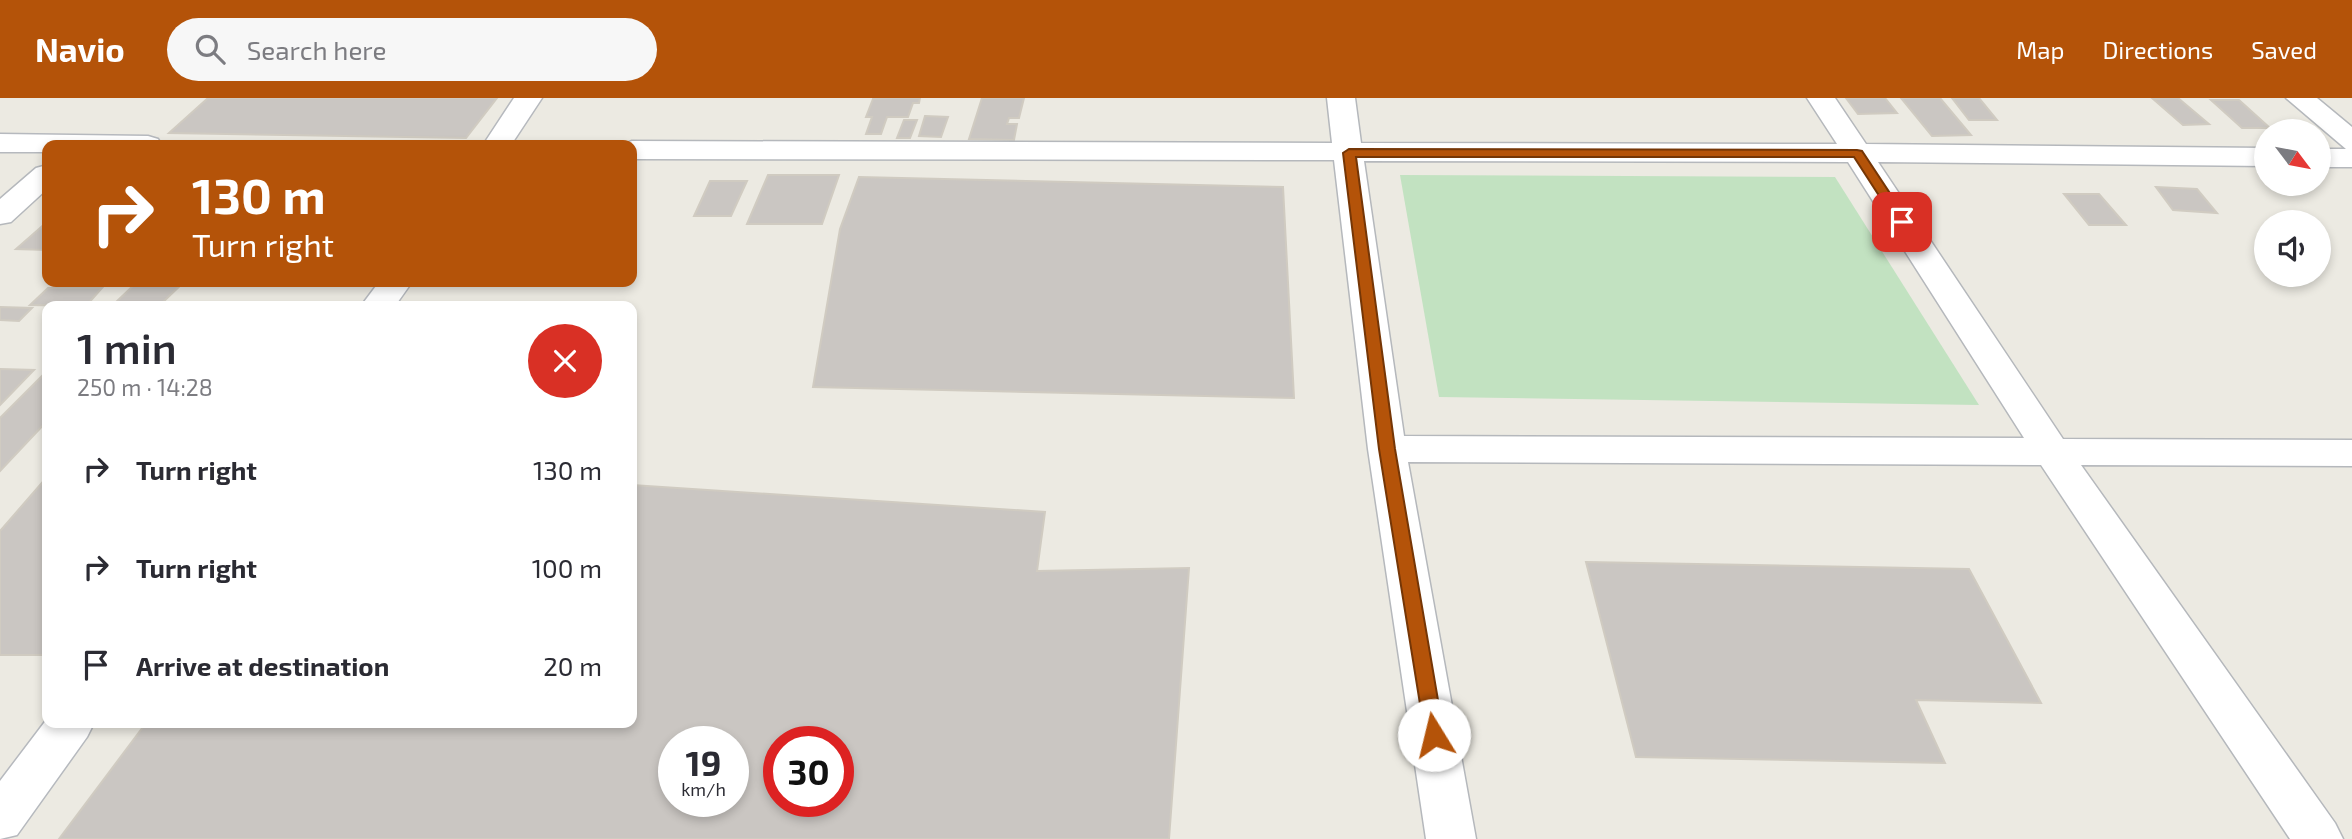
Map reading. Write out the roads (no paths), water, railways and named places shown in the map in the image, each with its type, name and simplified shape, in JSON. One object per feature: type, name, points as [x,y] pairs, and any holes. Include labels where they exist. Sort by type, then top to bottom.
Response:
[{"type":"street","points":[[500,140],[528,98]]},
{"type":"street","points":[[1341,98],[1387,449],[1451,839]]},
{"type":"street","points":[[1821,98],[2052,452],[2318,839]]},
{"type":"street","points":[[2300,98],[2352,142]]},
{"type":"street","points":[[0,143],[42,144]]},
{"type":"street","points":[[637,150],[1857,153],[2254,158]]},
{"type":"street","points":[[2331,158],[2352,158]]},
{"type":"street","points":[[0,215],[42,178]]},
{"type":"street","points":[[1387,449],[2352,453]]},
{"type":"street","points":[[0,819],[67,728]]}]
